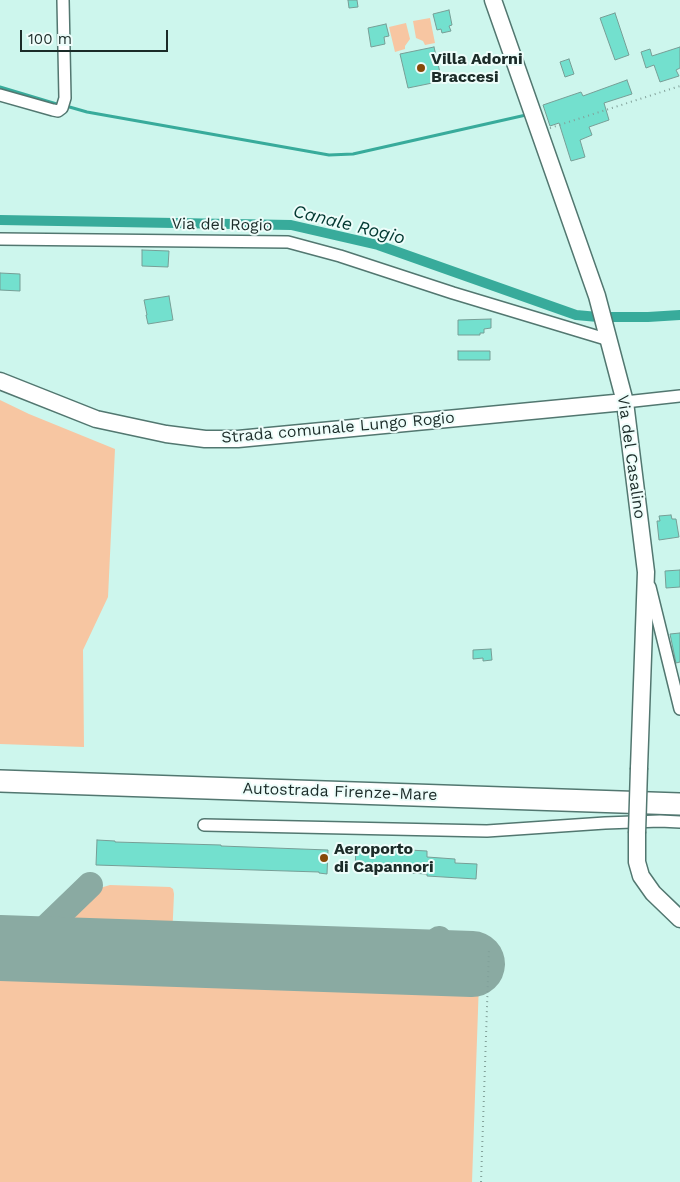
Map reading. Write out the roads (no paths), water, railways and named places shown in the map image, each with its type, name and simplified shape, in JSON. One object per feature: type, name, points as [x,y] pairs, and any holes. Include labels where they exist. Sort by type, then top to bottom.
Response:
[{"type":"highway","name":"Autostrada Firenze-Mare","points":[[0,767],[680,790]]},
{"type":"highway","name":"Autostrada Firenze-Mare","points":[[0,781],[680,804]]},
{"type":"street","points":[[0,95],[58,111],[64,103],[63,0]]},
{"type":"street","name":"Via del Casalino","points":[[493,0],[601,310],[625,402],[646,572],[637,862],[641,876],[653,894],[680,919]]},
{"type":"street","name":"Via del Rogio","points":[[0,239],[288,242],[340,256],[453,293],[607,333]]},
{"type":"street","name":"Strada comunale Lungo Rogio","points":[[0,381],[96,419],[166,434],[205,439],[238,439],[625,402]]},
{"type":"street","points":[[625,402],[680,396]]},
{"type":"street","points":[[646,572],[680,709]]},
{"type":"street","points":[[204,825],[487,831],[605,823],[680,822]]},
{"type":"waterway","points":[[0,87],[60,105]]},
{"type":"waterway","points":[[66,106],[87,112],[329,155],[353,154],[526,115]]},
{"type":"waterway","name":"Canale Rogio","points":[[0,220],[291,225],[378,245],[576,315],[598,317],[680,315]]},
{"type":"place","name":"Villa Adorni Braccesi","points":[[421,68]]},
{"type":"place","name":"Aeroporto di Capannori","points":[[324,858]]}]
